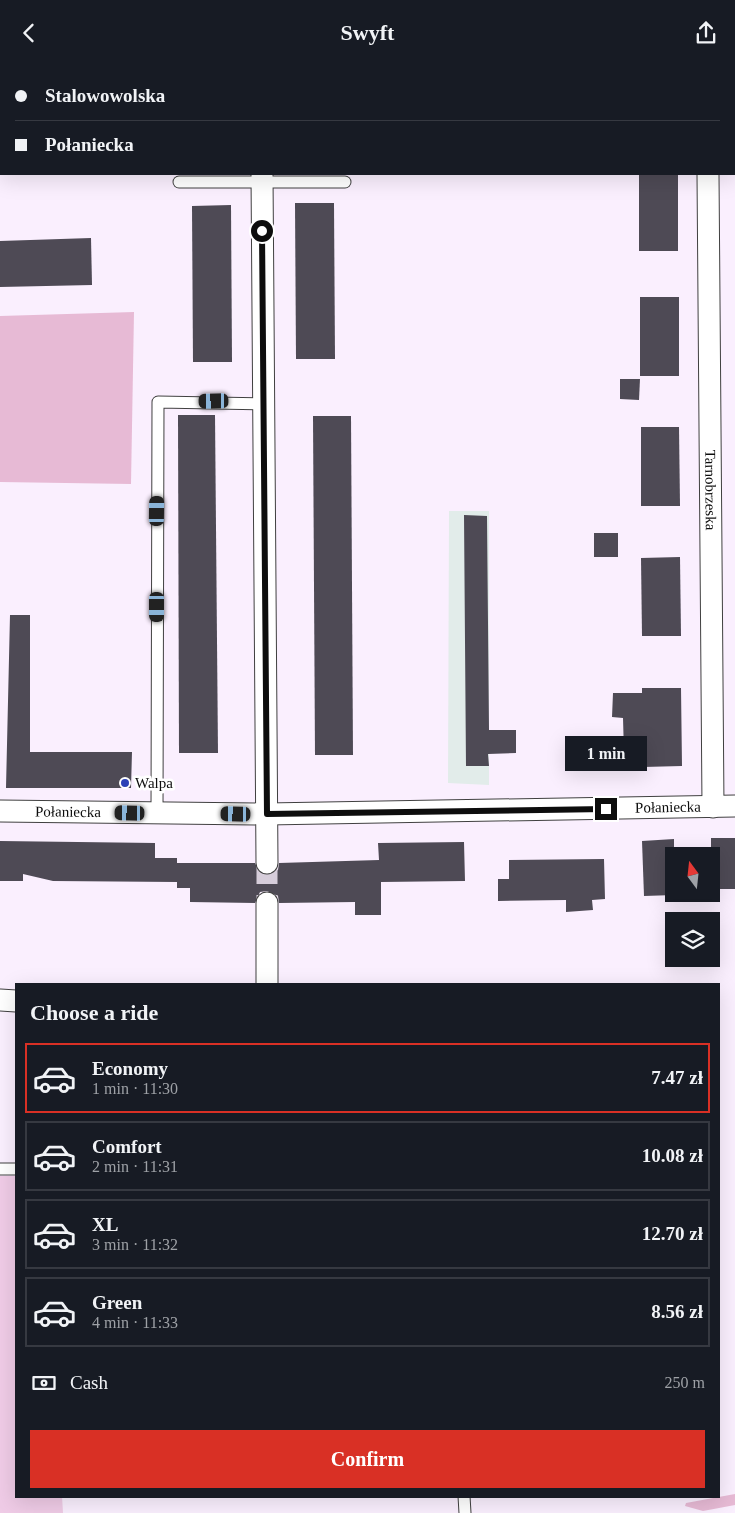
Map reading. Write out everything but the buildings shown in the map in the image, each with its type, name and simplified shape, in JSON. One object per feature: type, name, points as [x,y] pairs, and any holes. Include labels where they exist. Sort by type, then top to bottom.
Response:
[{"type":"street","name":"Tarnobrzeska","points":[[708,175],[712,807]]},
{"type":"street","points":[[262,178],[267,863]]},
{"type":"street","name":"Połaniecka","points":[[0,811],[267,814],[735,806]]},
{"type":"street","points":[[267,903],[267,983]]},
{"type":"street","points":[[0,1000],[15,1001]]},
{"type":"lane","points":[[178,182],[262,178],[345,182]]},
{"type":"lane","points":[[157,813],[158,402],[263,404]]},
{"type":"lane","points":[[0,1169],[15,1169]]},
{"type":"lane","points":[[464,1498],[465,1513]]},
{"type":"shaded area","points":[[134,312],[131,484],[0,482],[0,316]]},
{"type":"shaded area","points":[[449,511],[489,511],[489,785],[448,783]]},
{"type":"shaded area","points":[[0,1176],[15,1176],[15,1498],[62,1498],[63,1513],[0,1513]]},
{"type":"shaded area","points":[[735,1494],[735,1505],[703,1511],[685,1506],[686,1503]]},
{"type":"tunnel","points":[[267,863],[267,903]]},
{"type":"place","name":"Walpa","points":[[125,783]]},
{"type":"route","points":[[262,231],[267,814],[606,809]]}]
